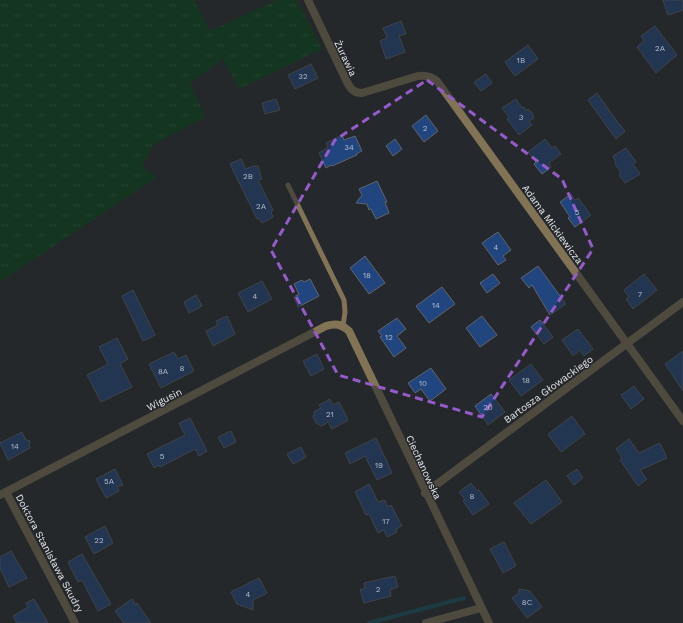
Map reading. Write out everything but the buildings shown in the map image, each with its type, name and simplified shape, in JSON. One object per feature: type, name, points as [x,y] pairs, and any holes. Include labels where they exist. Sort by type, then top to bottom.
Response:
[{"type":"street","name":"Żurawia","points":[[308,0],[350,88],[356,93],[362,93],[388,85]]},
{"type":"street","name":"Adama Mickiewicza","points":[[388,85],[424,75],[432,77],[437,81],[683,421]]},
{"type":"street","name":"Bartosza Głowackiego","points":[[425,493],[683,302]]},
{"type":"street","name":"Ciechanowska","points":[[340,325],[349,331],[488,623]]},
{"type":"street","name":"Wigusin","points":[[3,494],[326,326],[340,325]]},
{"type":"street","name":"Doktora Stanisława Skudry","points":[[3,494],[75,623]]},
{"type":"street","points":[[426,623],[481,608]]},
{"type":"lane","points":[[288,185],[344,300],[345,312],[340,325]]},
{"type":"highlighted area","points":[[427,80],[562,179],[593,249],[482,417],[338,375],[271,250],[335,140]]},
{"type":"green space","points":[[0,0],[194,0],[210,31],[277,0],[297,0],[322,49],[239,89],[223,59],[190,83],[205,117],[153,145],[142,167],[157,177],[0,282]]},
{"type":"waterway","points":[[369,623],[464,598]]}]
